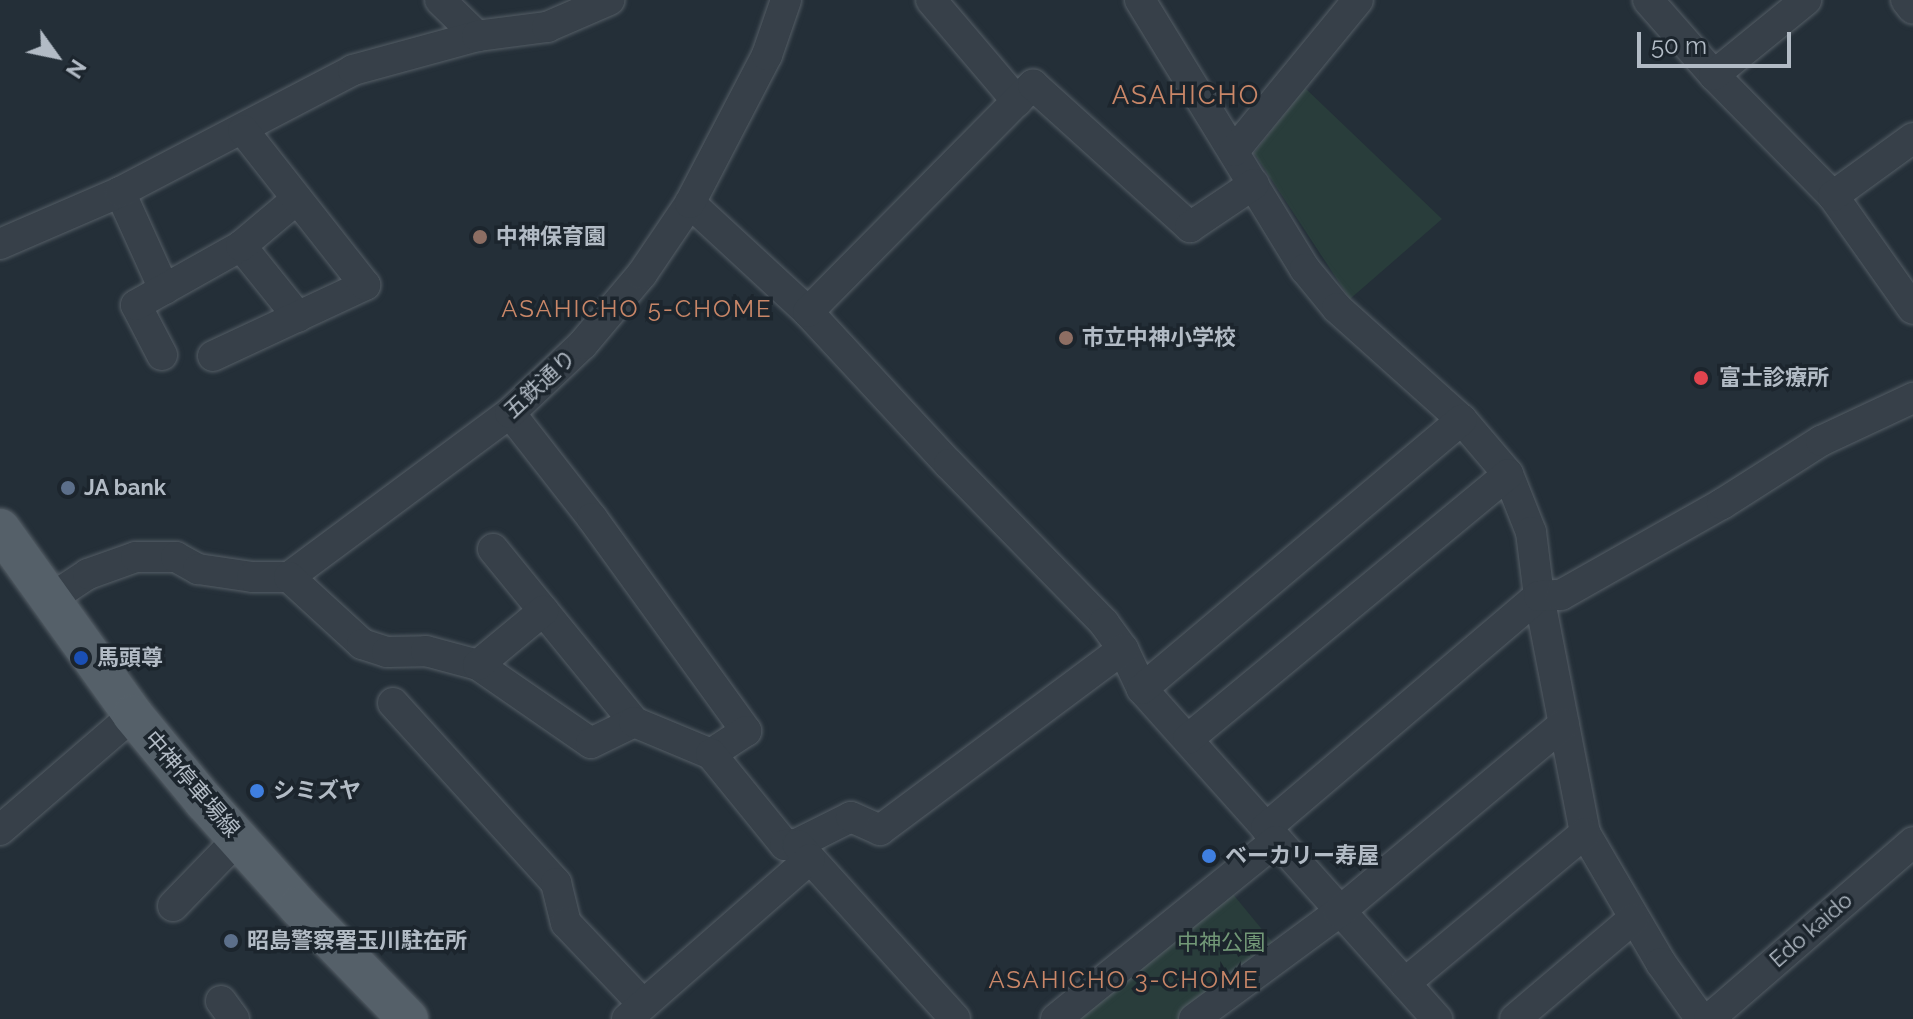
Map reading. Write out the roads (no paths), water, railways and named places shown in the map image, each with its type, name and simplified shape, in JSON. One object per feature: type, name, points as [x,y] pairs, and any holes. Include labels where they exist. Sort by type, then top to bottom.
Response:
[{"type":"main road","name":"中神停車場線","points":[[0,529],[133,715],[238,839],[408,1019]]},
{"type":"street","points":[[440,0],[477,36]]},
{"type":"street","points":[[0,244],[120,192],[353,70],[477,36],[547,27],[609,0]]},
{"type":"street","name":"五鉄通り","points":[[289,577],[510,413],[583,344],[642,274],[690,203],[767,55],[786,0]]},
{"type":"street","points":[[931,0],[1017,101]]},
{"type":"street","points":[[1140,0],[1305,269],[1337,308],[1462,420],[1508,474],[1531,532],[1539,596],[1585,833],[1633,919],[1701,1019]]},
{"type":"street","points":[[1234,151],[1358,0]]},
{"type":"street","points":[[1714,75],[1806,0]]},
{"type":"street","points":[[1906,0],[1913,9]]},
{"type":"street","points":[[1663,5],[1714,75],[1833,196],[1913,309]]},
{"type":"street","points":[[808,312],[1033,85],[1190,227],[1254,184]]},
{"type":"street","points":[[213,356],[365,285],[243,130]]},
{"type":"street","points":[[1833,196],[1913,138]]},
{"type":"street","points":[[120,192],[164,289]]},
{"type":"street","points":[[149,347],[136,305],[241,246],[297,199]]},
{"type":"street","points":[[690,203],[808,312],[949,464],[1104,623],[1123,649],[1142,689],[1437,1019]]},
{"type":"street","points":[[241,246],[298,317]]},
{"type":"street","points":[[1056,1019],[1271,834],[1539,596],[1561,595],[1722,504],[1821,441],[1913,398]]},
{"type":"street","points":[[510,413],[592,518],[746,731],[711,754]]},
{"type":"street","points":[[1142,689],[1462,420]]},
{"type":"street","points":[[1188,739],[1508,474]]},
{"type":"street","points":[[493,549],[634,722],[711,754],[785,845],[804,852],[955,1019]]},
{"type":"street","points":[[50,599],[88,574],[136,557],[176,557],[198,569],[252,577],[289,577],[362,644],[387,652],[426,651],[478,665],[591,743],[634,722]]},
{"type":"street","points":[[478,665],[543,611]]},
{"type":"street","points":[[393,703],[556,883],[566,923],[635,1012],[804,852],[851,817],[880,830],[1123,649]]},
{"type":"street","points":[[0,830],[133,715]]},
{"type":"street","points":[[1194,1019],[1339,912],[1564,724]]},
{"type":"street","points":[[1405,983],[1585,833]]},
{"type":"street","points":[[173,906],[238,839]]},
{"type":"street","name":"Edo kaido","points":[[1709,1019],[1913,842]]},
{"type":"street","points":[[1515,1019],[1633,919]]},
{"type":"place","name":"中神保育園","points":[[480,237]]},
{"type":"place","name":"市立中神小学校","points":[[1066,338]]},
{"type":"place","name":"富士診療所","points":[[1701,378]]},
{"type":"place","name":"JA bank","points":[[68,488]]},
{"type":"place","name":"馬頭尊","points":[[81,658]]},
{"type":"place","name":"シミズヤ","points":[[257,791]]},
{"type":"place","name":"ベーカリー寿屋","points":[[1209,856]]},
{"type":"place","name":"昭島警察署玉川駐在所","points":[[231,941]]},
{"type":"district","name":"ASAHICHO","points":[[1186,96]]},
{"type":"district","name":"ASAHICHO 5-CHOME","points":[[637,309]]},
{"type":"district","name":"ASAHICHO 3-CHOME","points":[[1124,980]]},
{"type":"park label","name":"中神公園","points":[[1221,943]]}]
